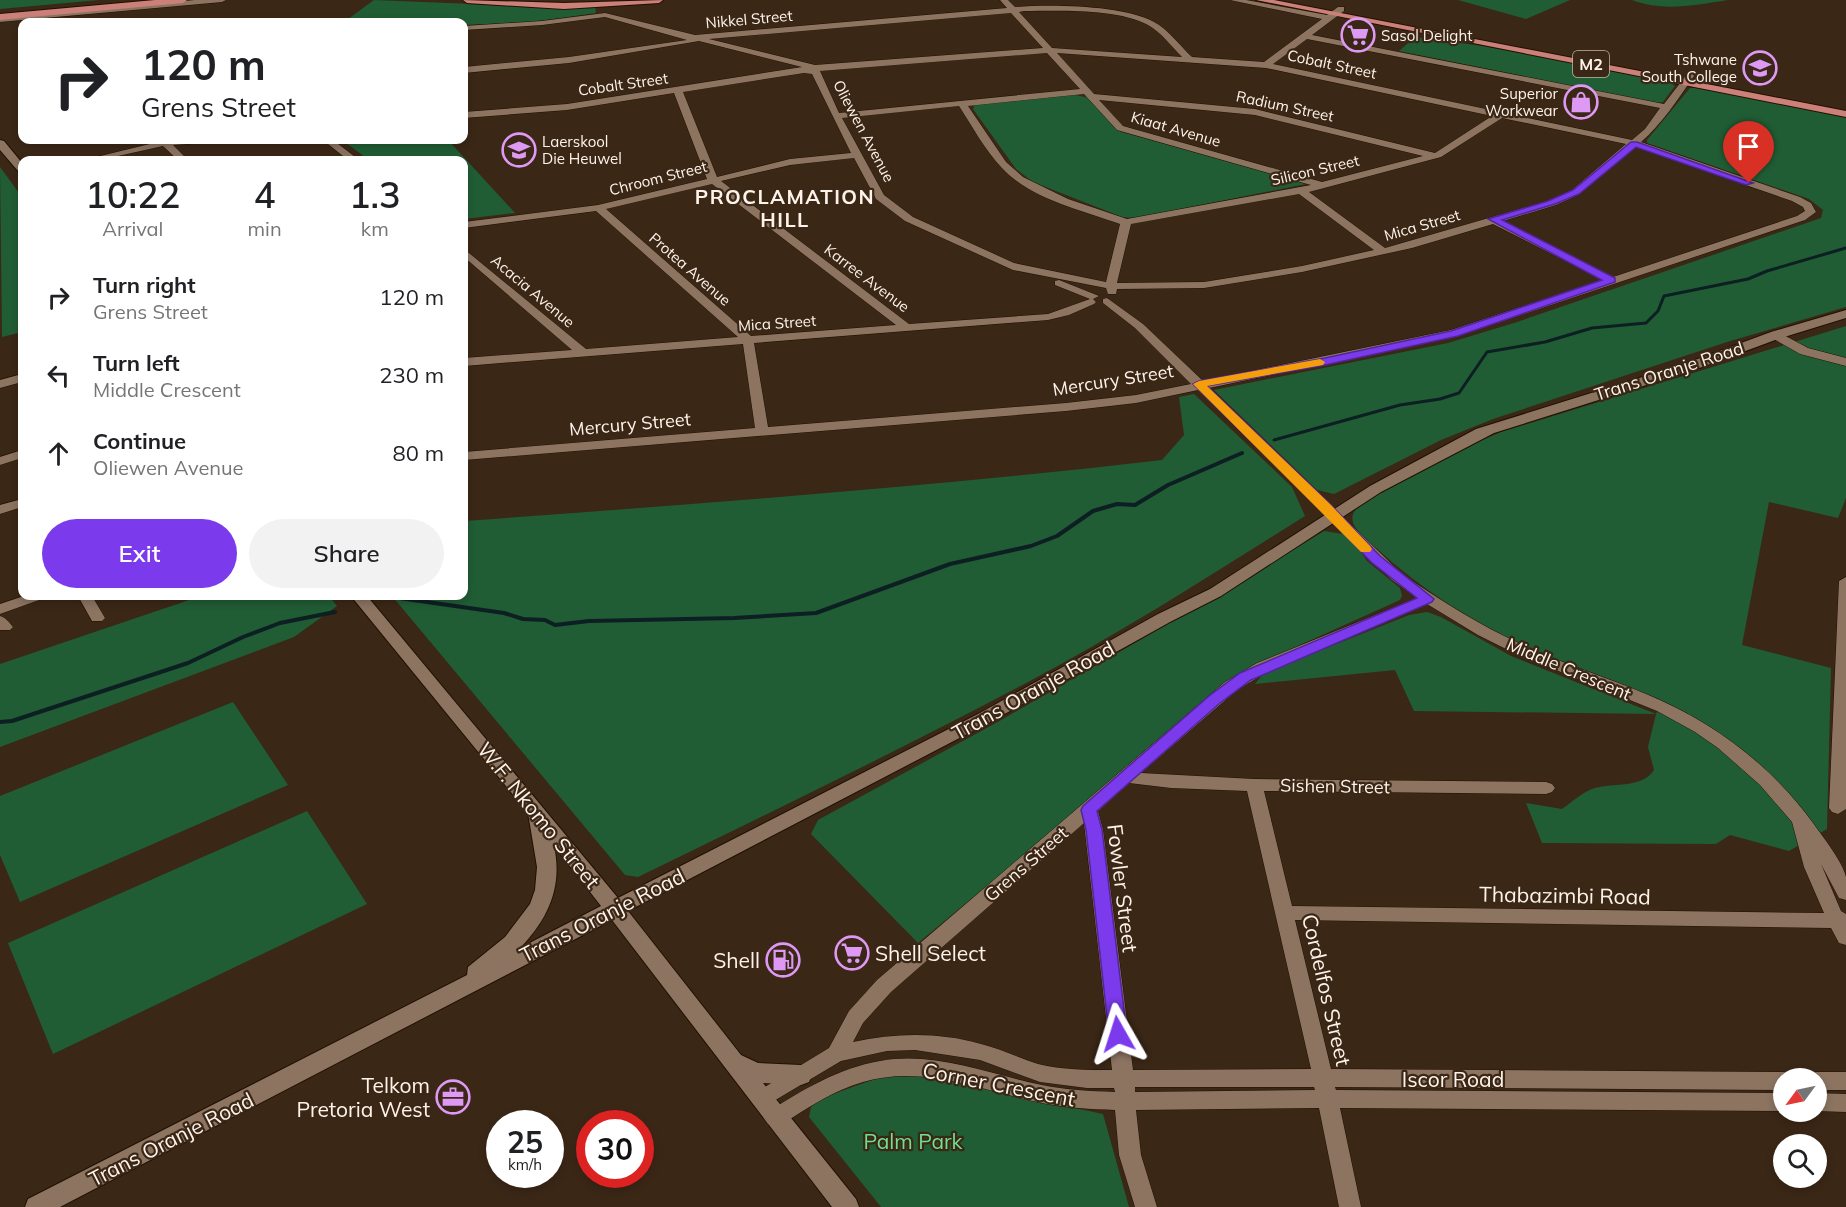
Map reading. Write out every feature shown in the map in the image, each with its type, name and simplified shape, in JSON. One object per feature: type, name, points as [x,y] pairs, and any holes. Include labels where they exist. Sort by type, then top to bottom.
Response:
[{"type":"main road","points":[[0,11],[183,0]]},
{"type":"main road","points":[[467,0],[564,6],[659,0]]},
{"type":"main road","name":"M2","points":[[1260,0],[1846,106]]},
{"type":"main road","name":"M2","points":[[1292,0],[1335,14]]},
{"type":"main road","points":[[0,18],[117,4]]},
{"type":"main road","name":"M2","points":[[1688,79],[1846,114]]},
{"type":"main road","points":[[0,143],[18,164]]},
{"type":"main road","name":"Trans Oranje Road","points":[[37,1207],[986,717],[1164,618],[1201,601],[1264,562],[1330,512],[1492,428],[1689,367],[1776,335],[1846,314]]},
{"type":"main road","name":"W.F. Nkomo Street","points":[[362,600],[615,909],[732,1058],[775,1118],[847,1207]]},
{"type":"main road","points":[[453,993],[524,932],[544,897],[548,875],[545,851],[534,808]]},
{"type":"main road","points":[[732,1058],[741,1068],[801,1075]]},
{"type":"street","points":[[117,4],[222,0]]},
{"type":"street","name":"Kiaat Avenue","points":[[1004,0],[1120,128],[1321,185]]},
{"type":"street","points":[[1234,0],[1335,14]]},
{"type":"street","points":[[605,15],[606,2]]},
{"type":"street","points":[[606,2],[616,18]]},
{"type":"street","name":"Nikkel Street","points":[[690,38],[1014,10],[1096,13],[1144,20],[1154,25],[1189,59]]},
{"type":"street","points":[[1266,65],[1335,14]]},
{"type":"street","points":[[468,28],[554,22],[605,15],[794,64],[811,71]]},
{"type":"street","points":[[1307,36],[1667,108]]},
{"type":"street","name":"Nikkel Street","points":[[468,70],[577,59],[701,40]]},
{"type":"street","name":"Cobalt Street","points":[[468,115],[567,107],[785,73],[1050,50],[1189,59],[1266,65],[1634,143],[1810,207]]},
{"type":"street","name":"Oliewen Avenue","points":[[811,71],[858,155],[874,190],[880,197],[902,214],[1010,265],[1101,297]]},
{"type":"street","name":"Mica Street","points":[[468,362],[1048,317],[1065,313],[1101,297],[1161,287],[1221,284],[1384,252],[1552,202],[1576,192],[1634,143],[1667,108],[1688,79]]},
{"type":"street","points":[[678,91],[713,180]]},
{"type":"street","name":"Radium Street","points":[[836,116],[1089,94],[1255,112],[1435,156]]},
{"type":"street","points":[[962,104],[1003,164],[1019,179],[1055,198],[1126,222],[1101,297]]},
{"type":"street","name":"Silicon Street","points":[[1126,222],[1301,191],[1435,156],[1448,150],[1500,115]]},
{"type":"street","points":[[105,156],[151,144]]},
{"type":"street","points":[[166,144],[179,156]]},
{"type":"street","points":[[333,144],[349,156]]},
{"type":"street","name":"Chroom Street","points":[[468,224],[598,208],[798,160],[858,155]]},
{"type":"street","name":"Karree Avenue","points":[[713,180],[907,327]]},
{"type":"street","points":[[1301,191],[1384,252]]},
{"type":"street","name":"Mercury Street","points":[[468,456],[1103,404],[1325,361],[1454,333],[1801,218],[1811,212],[1810,207]]},
{"type":"street","name":"Protea Avenue","points":[[598,208],[748,340]]},
{"type":"street","points":[[1493,219],[1611,280]]},
{"type":"street","name":"Acacia Avenue","points":[[468,255],[582,352]]},
{"type":"street","name":"Oliewen Avenue","points":[[1010,265],[1101,297],[1119,310],[1199,384],[1330,512]]},
{"type":"street","points":[[1776,335],[1804,351],[1846,362]]},
{"type":"street","points":[[748,340],[762,431]]},
{"type":"street","points":[[0,384],[18,379]]},
{"type":"street","points":[[0,461],[18,455]]},
{"type":"street","points":[[0,510],[18,504]]},
{"type":"street","name":"Middle Crescent","points":[[1330,512],[1375,559],[1427,599],[1462,621],[1508,645],[1642,700],[1699,727],[1754,767],[1817,839],[1846,893]]},
{"type":"street","points":[[1839,808],[1846,581]]},
{"type":"street","name":"Grens Street","points":[[836,1054],[856,1017],[868,1002],[1214,700],[1246,676],[1427,599]]},
{"type":"street","points":[[0,609],[26,600]]},
{"type":"street","points":[[87,600],[98,618]]},
{"type":"street","name":"Sishen Street","points":[[1125,777],[1172,782],[1254,785],[1546,788]]},
{"type":"street","name":"Cordelfos Street","points":[[1254,785],[1323,1078],[1350,1207]]},
{"type":"street","name":"Fowler Street","points":[[1089,810],[1094,830],[1125,1090]]},
{"type":"street","name":"Middle Crescent","points":[[1801,822],[1804,842],[1841,921],[1846,938]]},
{"type":"street","name":"Thabazimbi Road","points":[[1284,913],[1841,921]]},
{"type":"street","name":"Corner Crescent","points":[[762,1099],[836,1054],[887,1043],[915,1042],[980,1052],[1040,1073],[1125,1090]]},
{"type":"street","name":"Corner Crescent","points":[[775,1118],[811,1095],[842,1080],[869,1071],[896,1067],[926,1067],[954,1071],[1063,1099],[1125,1090]]},
{"type":"street","name":"Iscor Road","points":[[1125,1090],[1323,1078],[1773,1081]]},
{"type":"street","points":[[1827,1081],[1846,1081]]},
{"type":"street","points":[[1125,1090],[1124,1126],[1127,1150],[1146,1207]]},
{"type":"street","name":"Iscor Road","points":[[1125,1090],[1326,1099],[1773,1102]]},
{"type":"street","points":[[1827,1102],[1846,1102]]},
{"type":"green space","points":[[0,0],[99,0],[0,9]]},
{"type":"green space","points":[[374,0],[570,8],[595,6],[596,13],[531,22],[468,25],[468,18],[349,18]]},
{"type":"green space","points":[[1458,0],[1570,0],[1526,19]]},
{"type":"green space","points":[[1632,0],[1728,0],[1668,7]]},
{"type":"green space","points":[[1415,37],[1483,46],[1670,82],[1675,86],[1663,102],[1657,103],[1399,51]]},
{"type":"green space","points":[[1690,88],[1846,116],[1846,307],[1727,342],[1493,419],[1441,440],[1334,494],[1317,490],[1214,390],[1448,343],[1514,323],[1821,218],[1823,210],[1809,199],[1647,143],[1647,140]]},
{"type":"green space","points":[[1070,94],[1090,98],[1113,126],[1122,132],[1306,184],[1135,218],[1122,217],[1033,182],[1016,169],[973,109],[975,104]]},
{"type":"green space","points":[[347,144],[452,144],[463,156],[364,156]]},
{"type":"green space","points":[[468,162],[515,213],[468,219]]},
{"type":"green space","points":[[0,167],[18,192],[18,333],[2,337]]},
{"type":"green space","points":[[1846,326],[1846,498],[1838,518],[1769,502],[1742,645],[1831,668],[1827,829],[1789,851],[1730,835],[1716,844],[1542,843],[1526,803],[1562,809],[1591,789],[1627,784],[1649,776],[1654,770],[1648,747],[1656,714],[1662,703],[1524,645],[1479,622],[1435,595],[1394,564],[1356,529],[1352,518],[1354,513],[1358,507],[1410,476],[1501,432]]},
{"type":"green space","points":[[1194,394],[1292,487],[1305,516],[1064,663],[883,757],[638,877],[625,875],[395,600],[468,600],[468,521],[900,487],[1162,460],[1184,435],[1179,397]]},
{"type":"green space","points":[[1324,531],[1343,534],[1354,542],[1367,561],[1400,588],[1402,596],[1400,600],[1251,667],[918,943],[811,834],[818,820],[994,724],[1224,592]]},
{"type":"green space","points":[[189,600],[332,600],[337,606],[294,637],[0,747],[0,664]]},
{"type":"green space","points":[[1427,612],[1441,617],[1511,656],[1656,714],[1414,711],[1395,670],[1255,684],[1263,674],[1279,667],[1409,615]]},
{"type":"green space","points":[[233,702],[288,785],[20,902],[0,855],[0,796]]},
{"type":"green space","points":[[307,811],[367,904],[53,1054],[8,943]]},
{"type":"green space","name":"Palm Park","points":[[889,1074],[956,1077],[1012,1095],[1103,1114],[1129,1207],[881,1207],[809,1117],[811,1107],[819,1099]]},
{"type":"waterway","points":[[1274,440],[1400,405],[1440,399],[1459,393],[1487,352],[1545,342],[1592,328],[1646,323],[1658,311],[1664,296],[1748,279],[1767,271],[1846,248]]},
{"type":"waterway","points":[[413,600],[504,613],[523,619],[545,620],[555,625],[589,621],[734,618],[816,613],[950,564],[1031,546],[1057,536],[1093,511],[1117,504],[1135,505],[1168,485],[1242,453]]},
{"type":"waterway","points":[[0,722],[12,721],[188,663],[243,637],[280,623],[335,612]]},
{"type":"slow traffic","points":[[1320,362],[1199,384],[1327,508],[1365,549]]},
{"type":"place","name":"Sasol Delight","points":[[1358,35]]},
{"type":"place","name":"Tshwane South College","points":[[1760,68]]},
{"type":"place","name":"Superior Workwear","points":[[1581,102]]},
{"type":"place","name":"Laerskool Die Heuwel","points":[[519,150]]},
{"type":"place","name":"Shell Select","points":[[852,953]]},
{"type":"place","name":"Shell","points":[[783,960]]},
{"type":"place","name":"Telkom Pretoria West","points":[[453,1097]]},
{"type":"district","name":"PROCLAMATION HILL","points":[[785,208]]},
{"type":"route","points":[[1118,1034],[1094,830],[1089,810],[1214,700],[1246,676],[1427,599],[1375,559],[1327,508],[1199,384],[1325,361],[1454,333],[1484,325],[1611,280],[1493,219],[1565,198],[1576,192],[1634,143],[1749,183]]}]
